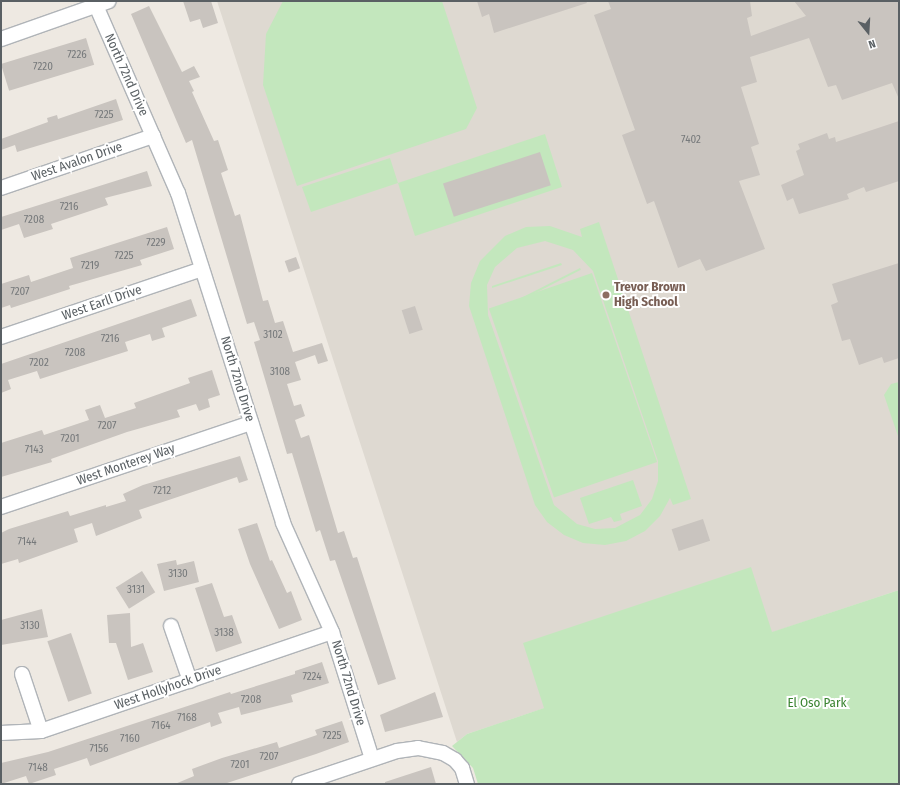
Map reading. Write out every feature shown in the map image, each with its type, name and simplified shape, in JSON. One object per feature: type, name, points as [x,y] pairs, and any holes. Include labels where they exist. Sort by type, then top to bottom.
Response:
[{"type":"street","points":[[1,39],[100,3]]},
{"type":"street","name":"North 72nd Drive","points":[[100,3],[153,136],[178,193],[283,523],[332,632],[372,759]]},
{"type":"street","name":"West Avalon Drive","points":[[1,188],[153,136]]},
{"type":"street","name":"West Earll Drive","points":[[1,337],[202,269]]},
{"type":"street","name":"West Monterey Way","points":[[1,507],[250,423]]},
{"type":"street","points":[[171,626],[190,681]]},
{"type":"street","name":"West Hollyhock Drive","points":[[1,733],[41,731],[332,632]]},
{"type":"street","points":[[22,674],[41,731]]},
{"type":"street","points":[[299,784],[372,759],[418,748],[443,753],[455,760],[462,768],[467,784]]},
{"type":"shaded area","name":"Trevor Brown High School","points":[[217,1],[899,1],[899,590],[467,734],[457,742]]},
{"type":"green space","points":[[283,1],[442,1],[477,108],[466,129],[297,186],[263,85],[266,34]]},
{"type":"green space","points":[[545,134],[562,187],[415,236],[398,183]]},
{"type":"green space","points":[[390,158],[398,183],[311,212],[302,187]]},
{"type":"green space","points":[[599,222],[691,499],[673,505],[670,498],[660,516],[645,531],[626,541],[605,545],[583,543],[564,535],[547,522],[535,505],[469,306],[471,283],[480,261],[505,236],[526,227],[550,226],[582,237],[580,229]],"holes":[[[545,241],[573,250],[593,271],[658,461],[658,481],[652,499],[640,515],[615,528],[595,529],[577,524],[554,505],[488,315],[487,285],[495,267],[517,248]]]},
{"type":"green space","points":[[561,263],[562,265],[492,288],[492,286]]},
{"type":"green space","points":[[580,268],[581,270],[514,304],[513,302]]},
{"type":"green space","points":[[592,273],[657,462],[554,498],[489,308]]},
{"type":"green space","points":[[899,382],[899,439],[884,395],[891,384]]},
{"type":"green space","points":[[633,480],[642,506],[620,514],[622,520],[614,522],[611,517],[589,524],[580,498]]},
{"type":"green space","name":"El Oso Park","points":[[751,567],[772,632],[899,590],[899,784],[478,784],[473,768],[452,746],[467,734],[544,708],[523,643]]},
{"type":"building","points":[[183,1],[211,1],[218,23],[203,28],[200,19],[190,22]]},
{"type":"building","points":[[477,1],[586,1],[587,3],[494,33],[489,14],[482,17]]},
{"type":"building","points":[[608,1],[750,1],[752,16],[747,18],[751,36],[806,16],[794,1],[899,1],[899,99],[892,83],[842,100],[836,85],[828,87],[809,38],[750,57],[757,82],[741,87],[759,144],[751,147],[760,175],[739,181],[765,249],[706,271],[700,259],[678,268],[654,201],[647,204],[622,135],[635,130],[594,15],[611,9]]},
{"type":"building","points":[[149,6],[182,72],[194,66],[200,77],[189,81],[194,91],[192,92],[214,141],[218,140],[228,170],[221,173],[235,216],[240,214],[263,301],[268,300],[275,323],[283,321],[293,352],[322,343],[328,361],[318,364],[315,355],[295,362],[301,380],[287,384],[294,406],[301,404],[305,416],[295,420],[301,438],[309,435],[338,533],[344,531],[353,558],[357,557],[396,679],[378,685],[335,560],[330,561],[320,530],[316,532],[292,453],[287,454],[254,342],[260,340],[254,322],[247,324],[192,140],[186,143],[131,14]]},
{"type":"building","points":[[86,38],[94,65],[9,91],[1,64]]},
{"type":"building","points":[[116,99],[123,120],[17,152],[15,145],[1,150],[1,139],[48,122],[47,118],[57,115],[58,119]]},
{"type":"building","points":[[899,121],[899,181],[866,192],[864,187],[847,194],[849,199],[799,214],[793,198],[787,201],[781,185],[804,175],[796,151],[800,149],[798,144],[827,133],[829,139],[835,137],[836,142]]},
{"type":"building","points":[[540,152],[551,185],[454,217],[443,184]]},
{"type":"building","points":[[147,171],[152,186],[105,198],[108,205],[51,224],[53,229],[24,238],[19,224],[1,230],[1,217]]},
{"type":"building","points":[[167,227],[174,249],[140,260],[142,265],[69,286],[70,289],[11,308],[10,305],[1,308],[1,284],[29,275],[31,282],[73,268],[70,258]]},
{"type":"building","points":[[296,257],[300,268],[289,272],[285,261]]},
{"type":"building","points":[[899,263],[899,358],[884,363],[882,357],[859,365],[850,339],[842,341],[831,305],[838,302],[832,284]]},
{"type":"building","points":[[191,299],[197,316],[162,328],[165,337],[152,341],[150,334],[125,342],[128,351],[40,379],[37,371],[8,380],[11,389],[1,393],[1,364]]},
{"type":"building","points":[[415,306],[423,330],[409,334],[402,310]]},
{"type":"building","points":[[212,370],[220,395],[208,399],[210,407],[199,411],[196,404],[177,410],[180,417],[127,432],[51,459],[52,462],[1,477],[1,443],[42,430],[44,435],[89,420],[85,410],[100,405],[105,418],[136,408],[134,403],[190,383],[188,378]]},
{"type":"building","points":[[240,456],[248,480],[239,483],[237,477],[139,510],[142,518],[96,536],[92,523],[74,529],[78,542],[19,563],[18,559],[1,564],[1,533],[9,529],[68,511],[70,516],[106,505],[106,507],[126,501],[123,494],[143,485]]},
{"type":"building","points":[[703,519],[710,541],[679,551],[672,529]]},
{"type":"building","points":[[257,523],[270,561],[272,560],[287,593],[291,591],[302,620],[279,629],[250,564],[238,529]]},
{"type":"building","points":[[176,560],[177,565],[194,561],[199,582],[164,591],[157,564]]},
{"type":"building","points":[[142,571],[155,592],[129,609],[116,587]]},
{"type":"building","points":[[212,583],[224,617],[232,615],[242,643],[216,652],[195,588]]},
{"type":"building","points":[[42,609],[48,637],[1,645],[1,620]]},
{"type":"building","points":[[130,613],[131,647],[143,643],[153,672],[128,680],[116,643],[109,643],[107,615]]},
{"type":"building","points":[[71,633],[92,694],[68,702],[47,641]]},
{"type":"building","points":[[322,662],[329,683],[291,695],[293,702],[241,715],[239,707],[218,713],[222,723],[211,727],[210,722],[90,766],[87,758],[54,769],[56,775],[29,784],[26,776],[1,784],[1,763],[48,752],[230,692],[231,694],[295,674],[295,671]]},
{"type":"building","points":[[435,692],[443,717],[385,732],[380,715]]},
{"type":"building","points":[[342,721],[349,742],[224,784],[175,784],[194,776],[192,769],[222,758],[277,742],[279,748],[317,735],[315,730]]},
{"type":"building","points":[[431,767],[436,784],[385,784],[385,782]]},
{"type":"place","name":"Trevor Brown High School","points":[[606,295]]}]
